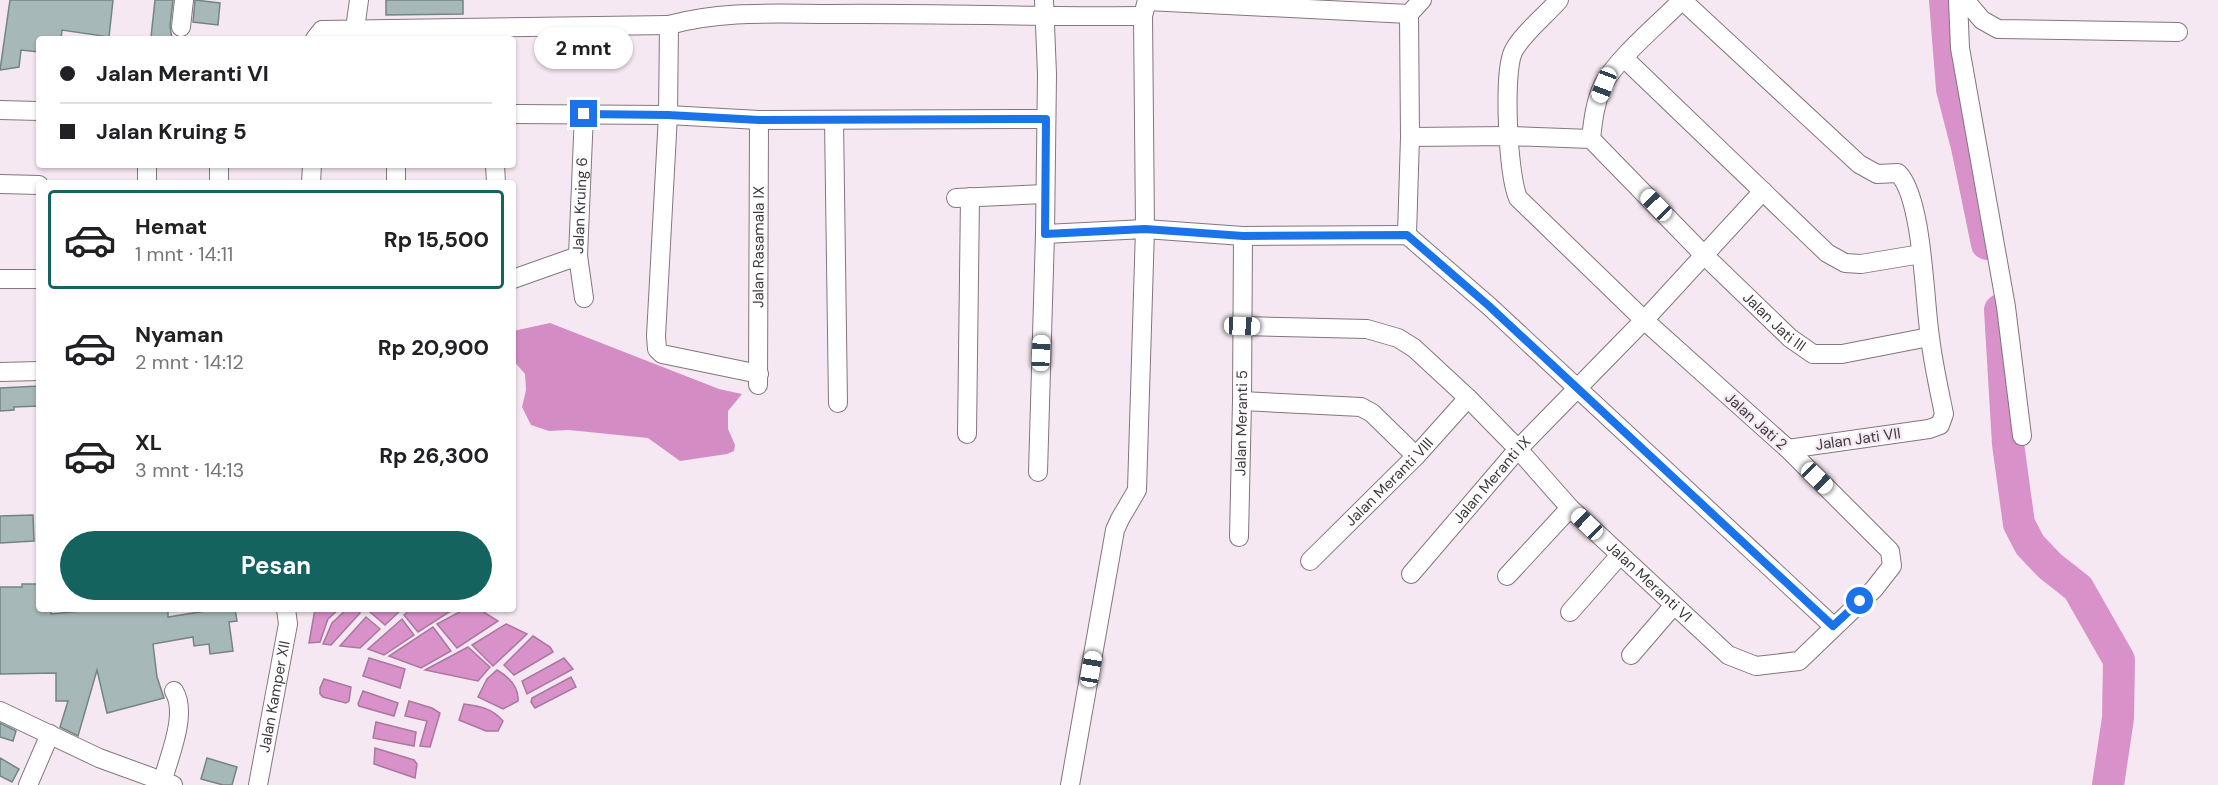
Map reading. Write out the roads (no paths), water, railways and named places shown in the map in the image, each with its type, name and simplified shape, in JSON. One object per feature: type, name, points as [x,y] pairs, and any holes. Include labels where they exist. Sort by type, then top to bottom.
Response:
[{"type":"street","points":[[181,27],[184,0]]},
{"type":"street","points":[[355,29],[359,0]]},
{"type":"street","name":"Jalan Jati 2","points":[[1559,0],[1514,50],[1509,66],[1509,136],[1513,186],[1518,198],[1644,320],[1788,449],[1890,551]]},
{"type":"street","points":[[1591,139],[1594,111],[1604,85],[1624,58],[1682,0],[1859,164],[1877,174],[1898,173],[1906,181],[1921,254],[1929,337]]},
{"type":"street","points":[[1958,0],[1960,48],[2006,307],[2022,436]]},
{"type":"street","points":[[1965,0],[1982,20],[1998,29],[2178,32]]},
{"type":"street","points":[[1070,785],[1115,530],[1137,490],[1145,229],[1145,6]]},
{"type":"street","points":[[317,36],[322,30],[669,25],[713,8],[1415,7],[1407,235]]},
{"type":"street","points":[[1038,472],[1045,234],[1047,74],[1044,9]]},
{"type":"street","points":[[668,115],[669,25]]},
{"type":"street","points":[[1624,58],[1827,253],[1845,263],[1861,264],[1921,254]]},
{"type":"street","points":[[0,110],[36,111]]},
{"type":"street","points":[[516,114],[668,115],[759,120],[1046,119]]},
{"type":"street","name":"Jalan Kruing 6","points":[[584,114],[578,256],[584,298]]},
{"type":"street","name":"Jalan Rasamala IX","points":[[668,115],[657,349],[662,354],[710,364],[759,380],[759,120]]},
{"type":"street","points":[[834,120],[838,403]]},
{"type":"street","points":[[1410,137],[1509,136],[1591,139],[1704,255]]},
{"type":"street","points":[[0,184],[36,185]]},
{"type":"street","name":"Jalan Meranti IX","points":[[1411,574],[1518,449],[1644,320],[1763,191]]},
{"type":"street","points":[[967,434],[963,197],[1045,194]]},
{"type":"street","points":[[1045,234],[1145,229],[1243,236],[1407,235],[1489,306],[1833,626]]},
{"type":"street","name":"Jalan Meranti 5","points":[[1239,537],[1243,236]]},
{"type":"street","name":"Jalan Jati III","points":[[1704,255],[1790,338],[1813,354],[1842,354],[1929,337]]},
{"type":"street","points":[[516,278],[578,256]]},
{"type":"street","points":[[0,279],[36,279]]},
{"type":"street","name":"Jalan Meranti VI","points":[[1242,326],[1367,329],[1398,338],[1414,348],[1468,398],[1518,449],[1570,508],[1620,555],[1728,655],[1756,666],[1799,661],[1874,589],[1892,566],[1890,551]]},
{"type":"street","name":"Jalan Jati VII","points":[[1788,449],[1929,429],[1940,425],[1944,414],[1929,337]]},
{"type":"street","points":[[0,372],[36,371]]},
{"type":"street","name":"Jalan Meranti VIII","points":[[1310,561],[1416,456],[1468,398]]},
{"type":"street","points":[[1242,401],[1361,407],[1372,413],[1416,456]]},
{"type":"street","points":[[1507,576],[1570,508]]},
{"type":"street","points":[[1570,612],[1620,555]]},
{"type":"street","points":[[1631,655],[1674,605]]},
{"type":"street","name":"Jalan Kamper XII","points":[[258,785],[288,624],[286,612]]},
{"type":"street","points":[[0,711],[99,758],[168,783],[178,704]]},
{"type":"street","points":[[28,785],[50,734]]},
{"type":"waterway","points":[[1945,0],[1952,89],[1967,147],[1987,244]]},
{"type":"waterway","points":[[2000,310],[2008,444],[2019,524],[2030,545],[2050,566],[2078,588],[2119,660],[2118,718],[2108,785]]}]
